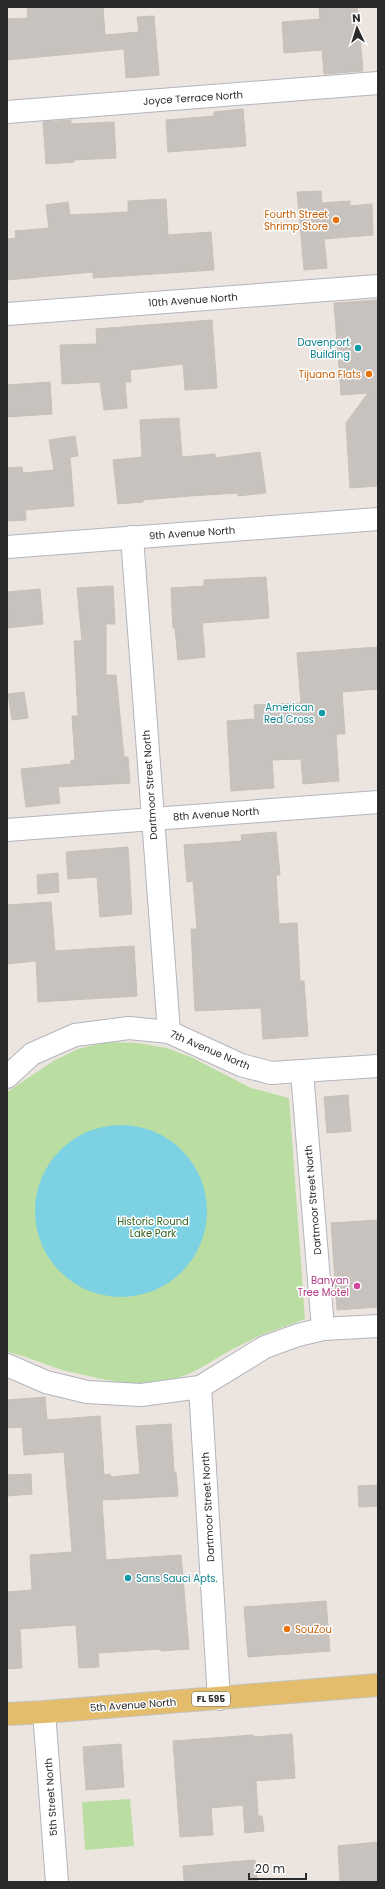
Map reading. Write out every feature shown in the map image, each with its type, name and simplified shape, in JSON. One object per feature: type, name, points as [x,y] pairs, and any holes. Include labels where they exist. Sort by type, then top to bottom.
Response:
[{"type":"main road","name":"5th Avenue North","points":[[7,1714],[219,1699],[378,1685]]},
{"type":"street","name":"Joyce Terrace North","points":[[7,112],[378,83]]},
{"type":"street","name":"10th Avenue North","points":[[7,314],[378,286]]},
{"type":"street","name":"9th Avenue North","points":[[7,547],[378,519]]},
{"type":"street","name":"Dartmoor Street North","points":[[132,537],[169,1032]]},
{"type":"street","name":"8th Avenue North","points":[[7,830],[378,802]]},
{"type":"street","name":"7th Avenue North","points":[[7,1077],[32,1054],[75,1034],[129,1028],[169,1032],[241,1065],[271,1073],[378,1066]]},
{"type":"street","name":"Dartmoor Street North","points":[[302,1072],[324,1329]]},
{"type":"street","points":[[7,1365],[46,1382],[87,1392],[141,1396],[200,1386],[265,1347],[298,1335],[324,1329],[378,1326]]},
{"type":"street","name":"Dartmoor Street North","points":[[200,1386],[219,1699]]},
{"type":"street","name":"5th Street North","points":[[44,1712],[57,1882]]},
{"type":"green space","name":"Historic Round Lake Park","points":[[107,1042],[138,1043],[166,1048],[191,1057],[251,1088],[289,1098],[305,1319],[261,1335],[229,1351],[197,1370],[169,1382],[135,1385],[97,1378],[62,1370],[7,1352],[7,1092],[55,1060],[78,1049]]},
{"type":"green space","points":[[130,1799],[134,1846],[85,1850],[82,1802]]},
{"type":"water","points":[[113,1125],[129,1125],[162,1135],[182,1150],[197,1170],[205,1194],[207,1211],[205,1228],[197,1252],[182,1272],[162,1287],[146,1293],[129,1297],[113,1297],[80,1287],[60,1272],[55,1266],[45,1252],[39,1236],[35,1219],[35,1203],[45,1170],[60,1150],[66,1145],[80,1135],[96,1129]]},
{"type":"building","points":[[27,7],[103,7],[105,35],[139,32],[137,17],[154,16],[159,75],[126,78],[124,49],[7,60],[7,19],[28,18]]},
{"type":"building","points":[[319,7],[357,7],[363,71],[324,74],[322,50],[284,53],[282,22],[320,19]]},
{"type":"building","points":[[243,109],[246,146],[168,152],[166,120],[214,116],[214,112]]},
{"type":"building","points":[[71,120],[71,124],[114,122],[116,158],[74,160],[74,162],[46,164],[43,122]]},
{"type":"building","name":"Fourth Street Shrimp Store","points":[[321,191],[322,203],[350,201],[350,206],[372,204],[373,235],[324,239],[327,268],[304,270],[297,192]]},
{"type":"building","points":[[166,199],[168,235],[211,232],[214,270],[93,278],[93,272],[7,280],[7,239],[16,238],[15,231],[49,228],[46,205],[68,202],[70,215],[128,212],[128,201]]},
{"type":"building","points":[[378,300],[378,486],[350,488],[346,423],[368,393],[341,395],[334,303]]},
{"type":"building","points":[[212,320],[217,388],[185,390],[183,364],[130,370],[131,382],[125,382],[127,408],[104,410],[100,382],[62,384],[60,345],[97,344],[96,329]]},
{"type":"building","points":[[50,382],[52,414],[7,417],[7,385]]},
{"type":"building","points":[[179,418],[182,457],[215,454],[215,458],[260,452],[266,493],[238,496],[238,493],[190,496],[143,500],[143,502],[118,504],[113,460],[142,457],[140,420]]},
{"type":"building","points":[[75,436],[78,456],[70,457],[74,506],[25,510],[26,520],[7,521],[7,468],[22,467],[23,473],[54,470],[49,440]]},
{"type":"building","points":[[266,577],[269,618],[202,623],[205,657],[178,660],[175,628],[173,628],[171,588],[204,586],[204,580]]},
{"type":"building","points":[[113,586],[115,624],[106,624],[106,675],[116,675],[124,757],[128,757],[130,783],[58,787],[60,803],[26,807],[21,769],[71,764],[71,760],[75,760],[72,716],[78,716],[74,641],[82,641],[77,588]]},
{"type":"building","points":[[40,589],[43,624],[8,628],[7,592]]},
{"type":"building","points":[[378,647],[378,689],[342,692],[345,734],[336,734],[339,781],[303,784],[301,759],[272,760],[274,788],[231,791],[227,721],[255,719],[254,705],[301,703],[297,653]]},
{"type":"building","points":[[24,692],[28,718],[12,720],[8,694]]},
{"type":"building","points":[[276,832],[280,875],[276,875],[279,924],[297,923],[300,981],[304,981],[308,1036],[263,1039],[261,1008],[195,1011],[191,929],[197,929],[193,881],[187,882],[184,845],[242,841],[241,835]]},
{"type":"building","points":[[128,847],[132,914],[100,917],[97,877],[68,879],[66,852]]},
{"type":"building","points":[[58,873],[59,892],[38,894],[37,875]]},
{"type":"building","points":[[51,902],[55,951],[134,946],[137,996],[38,1002],[36,961],[7,964],[7,905]]},
{"type":"building","points":[[348,1095],[351,1131],[327,1133],[324,1097]]},
{"type":"building","name":"Banyan Tree Motel","points":[[378,1220],[378,1307],[337,1310],[331,1223]]},
{"type":"building","points":[[45,1397],[47,1420],[100,1416],[104,1475],[110,1474],[111,1477],[140,1474],[136,1426],[171,1424],[174,1472],[176,1472],[178,1496],[102,1500],[106,1560],[181,1555],[189,1649],[161,1651],[161,1649],[98,1653],[99,1667],[79,1668],[76,1625],[20,1629],[22,1668],[7,1669],[7,1592],[32,1590],[30,1555],[72,1552],[64,1452],[24,1455],[22,1427],[7,1428],[7,1400]]},
{"type":"building","points":[[31,1474],[32,1494],[7,1496],[7,1475]]},
{"type":"building","points":[[378,1485],[378,1506],[359,1507],[358,1486]]},
{"type":"building","name":"SouZou","points":[[326,1601],[330,1651],[248,1657],[244,1607]]},
{"type":"building","points":[[292,1734],[295,1778],[256,1781],[258,1816],[262,1816],[264,1831],[245,1833],[243,1805],[211,1808],[213,1835],[180,1837],[173,1741],[253,1735],[253,1737]]},
{"type":"building","points":[[121,1744],[124,1787],[86,1790],[83,1747]]},
{"type":"building","points":[[378,1842],[378,1882],[340,1882],[338,1846]]},
{"type":"building","points":[[255,1860],[257,1882],[184,1882],[183,1866]]},
{"type":"place","name":"Fourth Street Shrimp Store","points":[[336,220]]},
{"type":"place","name":"Davenport Building","points":[[358,348]]},
{"type":"place","name":"Tijuana Flats","points":[[369,374]]},
{"type":"place","name":"American Red Cross","points":[[322,713]]},
{"type":"place","name":"Banyan Tree Motel","points":[[357,1286]]},
{"type":"place","name":"Sans Sauci Apts.","points":[[128,1578]]},
{"type":"place","name":"SouZou","points":[[287,1629]]}]
